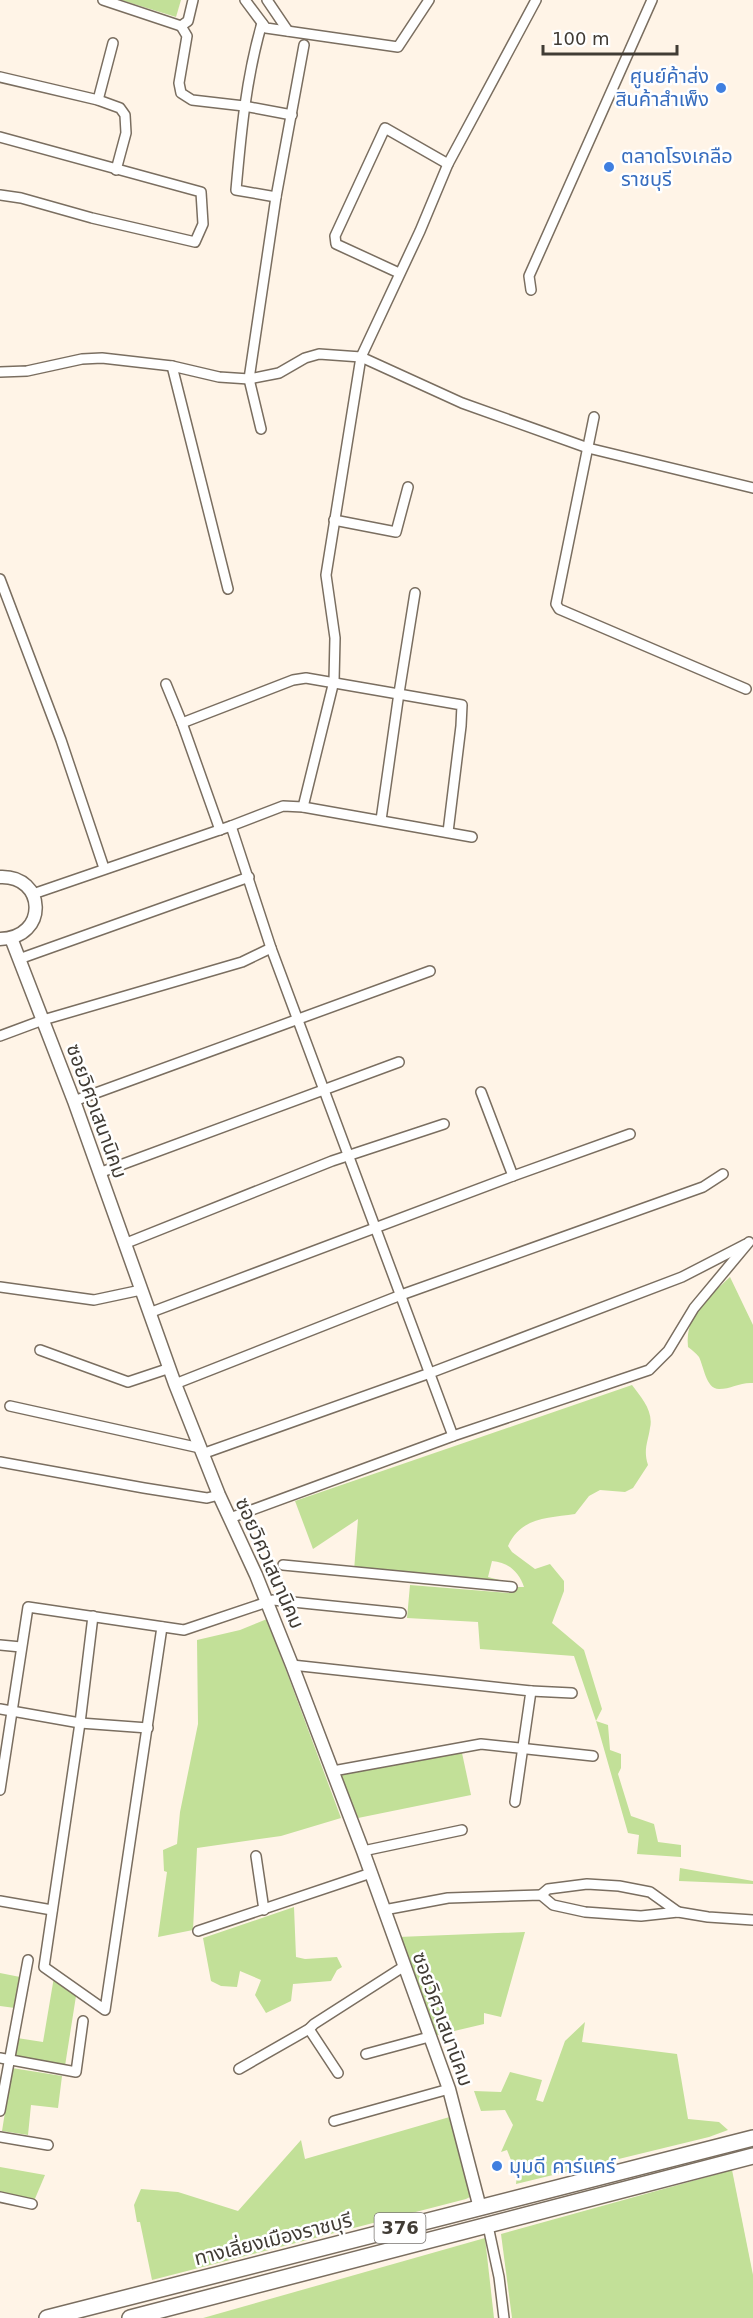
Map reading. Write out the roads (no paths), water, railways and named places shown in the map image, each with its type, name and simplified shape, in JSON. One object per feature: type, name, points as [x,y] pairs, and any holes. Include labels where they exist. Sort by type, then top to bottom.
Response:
[{"type":"main road","name":"ทางเลี่ยงเมืองราชบุรี","points":[[47,2318],[753,2138]]},
{"type":"main road","name":"ทางเลี่ยงเมืองราชบุรี","points":[[130,2318],[753,2156]]},
{"type":"street","points":[[103,0],[181,27],[187,36],[179,83],[181,93],[192,100],[244,105],[292,115]]},
{"type":"street","points":[[181,27],[188,21],[193,0]]},
{"type":"street","points":[[245,0],[266,28],[398,47],[429,0]]},
{"type":"street","points":[[267,0],[288,31]]},
{"type":"street","points":[[303,807],[334,681],[335,638],[326,575],[361,357],[420,231],[448,164],[534,4],[523,0]]},
{"type":"street","points":[[531,290],[529,276],[652,0]]},
{"type":"street","points":[[262,23],[252,60],[244,105],[236,190],[276,197]]},
{"type":"street","points":[[98,100],[113,43]]},
{"type":"street","points":[[261,429],[249,379],[276,197],[304,45]]},
{"type":"street","points":[[0,77],[98,100],[120,108],[125,115],[126,132],[116,170]]},
{"type":"street","points":[[399,273],[336,244],[336,236],[385,128],[448,164]]},
{"type":"street","points":[[0,137],[201,192],[203,224],[195,242],[92,218],[21,198],[0,195]]},
{"type":"street","points":[[0,372],[27,371],[102,357],[172,366],[219,377],[249,379],[279,373],[305,358],[319,354],[361,357],[462,403],[588,448],[753,488]]},
{"type":"street","points":[[172,366],[228,589]]},
{"type":"street","points":[[594,417],[556,604],[559,609],[746,689]]},
{"type":"street","points":[[334,520],[396,532],[408,487]]},
{"type":"street","points":[[0,579],[2,592],[61,740],[104,868]]},
{"type":"street","points":[[381,820],[416,593]]},
{"type":"street","points":[[182,723],[293,680],[306,678],[452,702],[463,707],[448,832]]},
{"type":"street","points":[[166,684],[220,830]]},
{"type":"street","points":[[33,894],[283,806],[303,807],[472,837]]},
{"type":"street","points":[[231,826],[271,948],[453,1436]]},
{"type":"street","points":[[0,877],[20,880],[33,894],[36,903],[33,921],[20,935],[6,938]]},
{"type":"street","points":[[19,959],[249,877]]},
{"type":"street","name":"ซอยวิศวเสนานิคม","points":[[6,938],[19,959],[74,1101],[149,1313],[201,1451],[292,1665],[363,1851],[403,1967],[449,2089],[480,2208]]},
{"type":"street","points":[[0,1036],[43,1020],[242,962],[271,948]]},
{"type":"street","points":[[74,1101],[430,971]]},
{"type":"street","points":[[99,1173],[399,1062]]},
{"type":"street","points":[[481,1092],[513,1176]]},
{"type":"street","points":[[124,1244],[349,1156],[444,1124]]},
{"type":"street","points":[[149,1313],[630,1134]]},
{"type":"street","points":[[175,1384],[401,1295],[665,1202],[703,1187],[723,1174]]},
{"type":"street","points":[[10,1406],[201,1451],[430,1373],[682,1277],[751,1241]]},
{"type":"street","points":[[230,1518],[453,1436],[649,1370],[668,1351],[694,1308],[751,1241]]},
{"type":"street","points":[[0,1287],[94,1300],[141,1290]]},
{"type":"street","points":[[40,1350],[128,1382],[170,1368]]},
{"type":"street","points":[[0,1462],[207,1498],[219,1495]]},
{"type":"street","points":[[283,1565],[512,1587]]},
{"type":"street","points":[[0,1790],[1,1769],[28,1607],[184,1630],[267,1604],[273,1600],[401,1612]]},
{"type":"street","points":[[93,1616],[80,1723],[44,1967],[105,2010],[162,1627]]},
{"type":"street","points":[[0,1645],[21,1647]]},
{"type":"street","points":[[292,1665],[531,1691],[572,1693]]},
{"type":"street","points":[[515,1802],[531,1691]]},
{"type":"street","points":[[0,1709],[80,1723],[148,1728]]},
{"type":"street","points":[[333,1771],[481,1744],[593,1756]]},
{"type":"street","points":[[363,1851],[462,1830]]},
{"type":"street","points":[[256,1856],[264,1910]]},
{"type":"street","points":[[198,1931],[371,1874]]},
{"type":"street","points":[[384,1910],[448,1898],[541,1895],[548,1889],[587,1884],[619,1886],[650,1892],[678,1912]]},
{"type":"street","points":[[541,1895],[553,1905],[585,1912],[641,1916],[678,1912],[753,1920]]},
{"type":"street","points":[[0,1901],[52,1910]]},
{"type":"street","points":[[0,2111],[5,2059],[28,1960]]},
{"type":"street","points":[[239,2069],[309,2029],[403,1967]]},
{"type":"street","points":[[5,2059],[76,2072],[83,2021]]},
{"type":"street","points":[[309,2029],[338,2073]]},
{"type":"street","points":[[366,2054],[429,2037]]},
{"type":"street","points":[[334,2121],[449,2089]]},
{"type":"street","points":[[0,2137],[48,2145]]},
{"type":"street","points":[[0,2197],[32,2204]]},
{"type":"street","points":[[488,2226],[499,2277],[504,2318]]},
{"type":"place","name":"ศูนย์ค้าส่ง สินค้าสำเพ็ง","points":[[721,88]]},
{"type":"place","name":"ตลาดโรงเกลือ ราชบุรี","points":[[609,167]]},
{"type":"place","name":"มุมดี คาร์แคร์","points":[[497,2166]]}]
